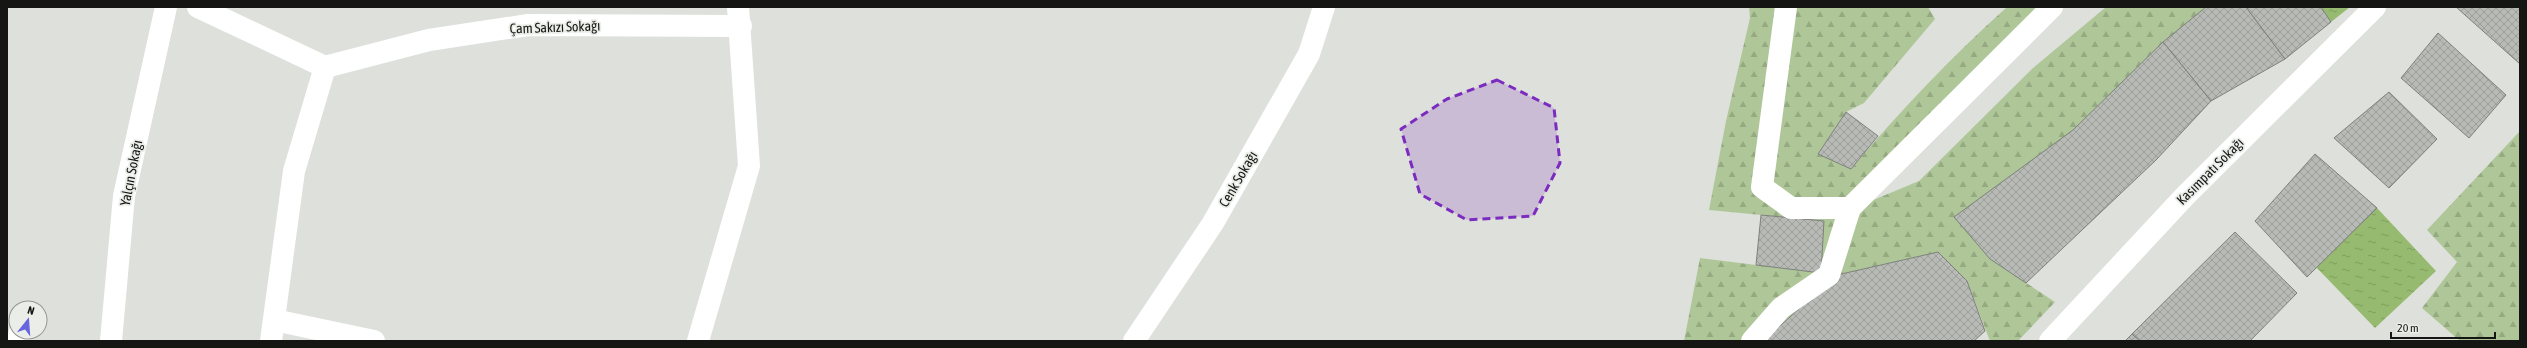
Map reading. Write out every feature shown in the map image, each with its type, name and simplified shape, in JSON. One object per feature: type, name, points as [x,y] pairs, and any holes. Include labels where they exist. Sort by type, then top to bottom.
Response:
[{"type":"street","name":"Yalçın Sokağı","points":[[111,341],[124,196],[166,7]]},
{"type":"street","points":[[198,7],[325,67],[294,172],[273,330],[374,341]]},
{"type":"street","name":"Cenk Sokağı","points":[[1134,341],[1213,223],[1305,61],[1324,7]]},
{"type":"street","points":[[1786,7],[1762,187],[1791,208],[1850,208]]},
{"type":"street","points":[[1752,341],[1782,308],[1829,275],[1850,208],[2052,7]]},
{"type":"street","name":"Kasımpatı Sokağı","points":[[2050,341],[2185,196],[2375,7]]},
{"type":"street","points":[[698,341],[749,166],[739,17]]},
{"type":"street","name":"Çam Sakızı Sokağı","points":[[325,67],[429,40],[528,24],[739,17]]},
{"type":"highlighted area","points":[[1497,80],[1554,108],[1560,163],[1533,216],[1467,220],[1420,194],[1401,129],[1447,99]]},
{"type":"green space","points":[[1749,7],[1928,7],[1935,19],[1864,103],[1846,112],[1818,154],[1851,169],[1926,85],[2007,7],[2064,7],[1947,100],[1866,203],[1919,181],[2033,68],[2106,7],[2206,7],[2163,42],[2073,130],[1990,259],[2055,302],[2018,341],[1990,341],[1967,281],[1938,252],[1837,275],[1763,341],[1684,341],[1700,258],[1821,273],[1823,221],[1709,210],[1726,121],[1750,18]]},
{"type":"green space","points":[[2520,131],[2520,341],[2460,341],[2422,308],[2457,262],[2427,230]]},
{"type":"water","points":[[2321,7],[2350,7],[2331,22]]},
{"type":"water","points":[[2377,208],[2436,271],[2375,328],[2316,267]]},
{"type":"building","points":[[2206,7],[2246,7],[2285,59],[2211,101],[2163,42]]},
{"type":"building","points":[[2246,7],[2321,7],[2331,22],[2285,59]]},
{"type":"building","points":[[2456,7],[2520,7],[2520,64]]},
{"type":"building","points":[[2438,33],[2506,95],[2469,138],[2401,78]]},
{"type":"building","points":[[2163,42],[2211,101],[2156,160],[2026,283],[1990,259],[1954,217],[2073,130]]},
{"type":"building","points":[[2389,92],[2437,139],[2389,188],[2334,138]]},
{"type":"building","points":[[1846,112],[1878,136],[1851,169],[1818,154]]},
{"type":"building","points":[[2315,154],[2377,208],[2307,277],[2255,221]]},
{"type":"building","points":[[1761,215],[1824,221],[1821,273],[1756,265]]},
{"type":"building","points":[[2235,232],[2297,293],[2250,341],[2140,341],[2132,334]]},
{"type":"building","points":[[1938,252],[1967,281],[1985,331],[1974,341],[1763,341],[1837,275]]},
{"type":"building","points":[[2132,334],[2140,341],[2125,341]]}]
